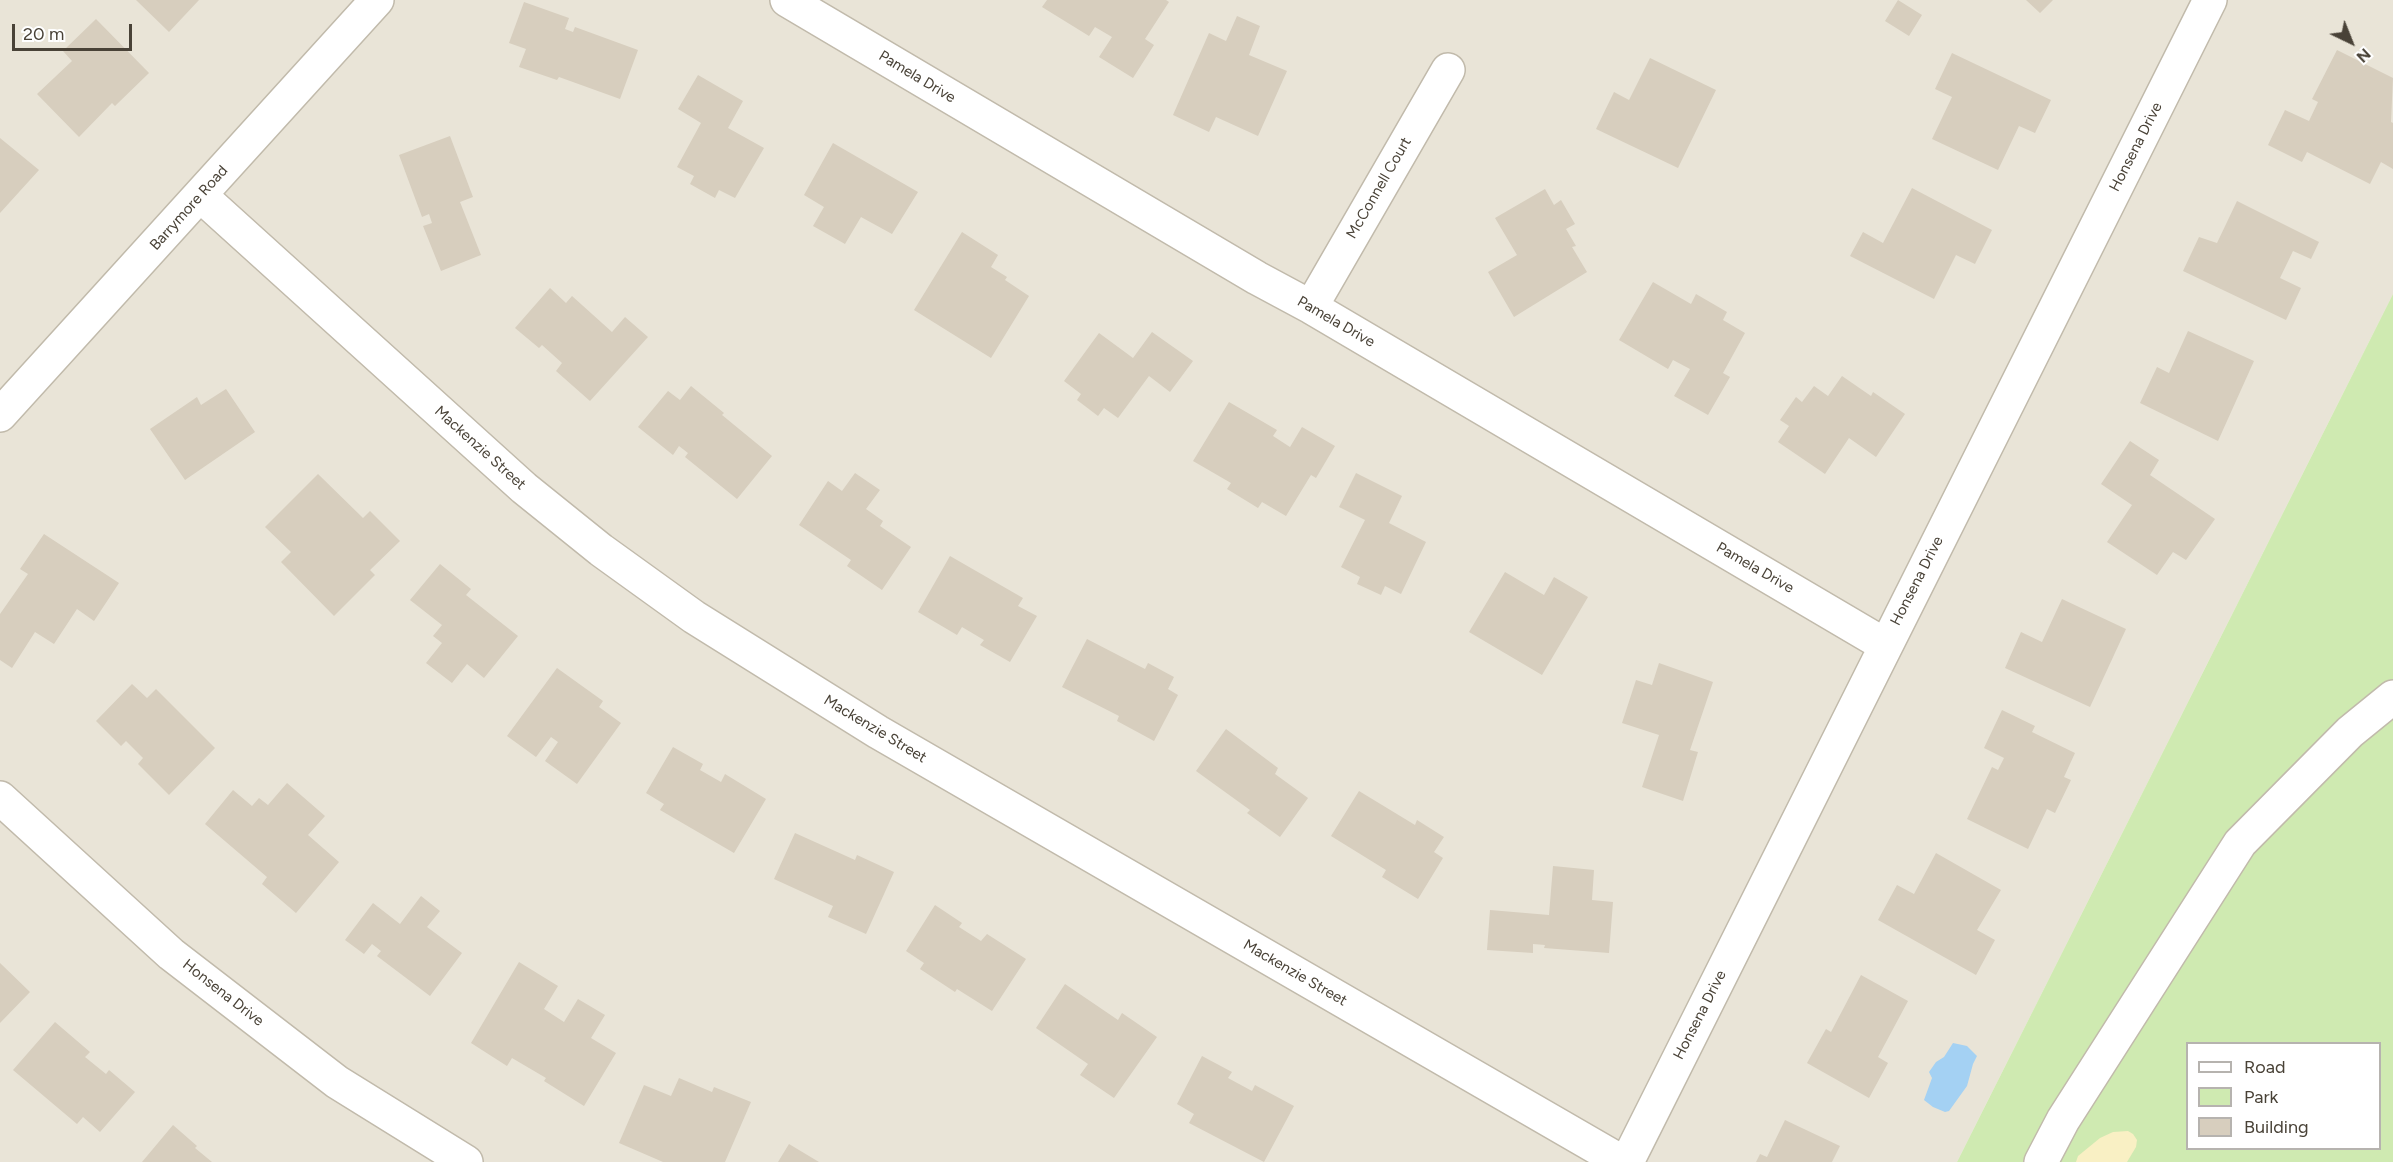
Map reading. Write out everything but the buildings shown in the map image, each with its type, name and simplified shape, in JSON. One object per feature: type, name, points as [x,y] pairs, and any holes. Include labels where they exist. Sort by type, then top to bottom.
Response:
[{"type":"street","name":"Barrymore Road","points":[[0,415],[377,0]]},
{"type":"street","name":"Pamela Drive","points":[[787,0],[1885,645]]},
{"type":"street","name":"Honsena Drive","points":[[1626,1162],[2210,0]]},
{"type":"street","name":"McConnell Court","points":[[1311,307],[1448,70]]},
{"type":"street","name":"Mackenzie Street","points":[[200,195],[524,488],[600,550],[694,616],[878,732],[1622,1162]]},
{"type":"street","points":[[2041,1162],[2063,1120],[2240,843],[2350,732],[2393,697]]},
{"type":"street","name":"Honsena Drive","points":[[0,798],[171,954],[337,1082],[466,1162]]},
{"type":"shaded area","points":[[0,0],[2393,0],[2393,294],[1957,1162],[0,1162]]},
{"type":"green space","points":[[2393,294],[2393,1162],[1957,1162]]},
{"type":"sand","points":[[2128,1131],[2137,1140],[2136,1147],[2127,1162],[2076,1162],[2078,1156],[2100,1138],[2113,1132]]},
{"type":"water","points":[[1953,1043],[1967,1046],[1977,1056],[1967,1086],[1949,1111],[1945,1112],[1924,1100],[1932,1078],[1929,1072],[1936,1062],[1944,1057]]}]
